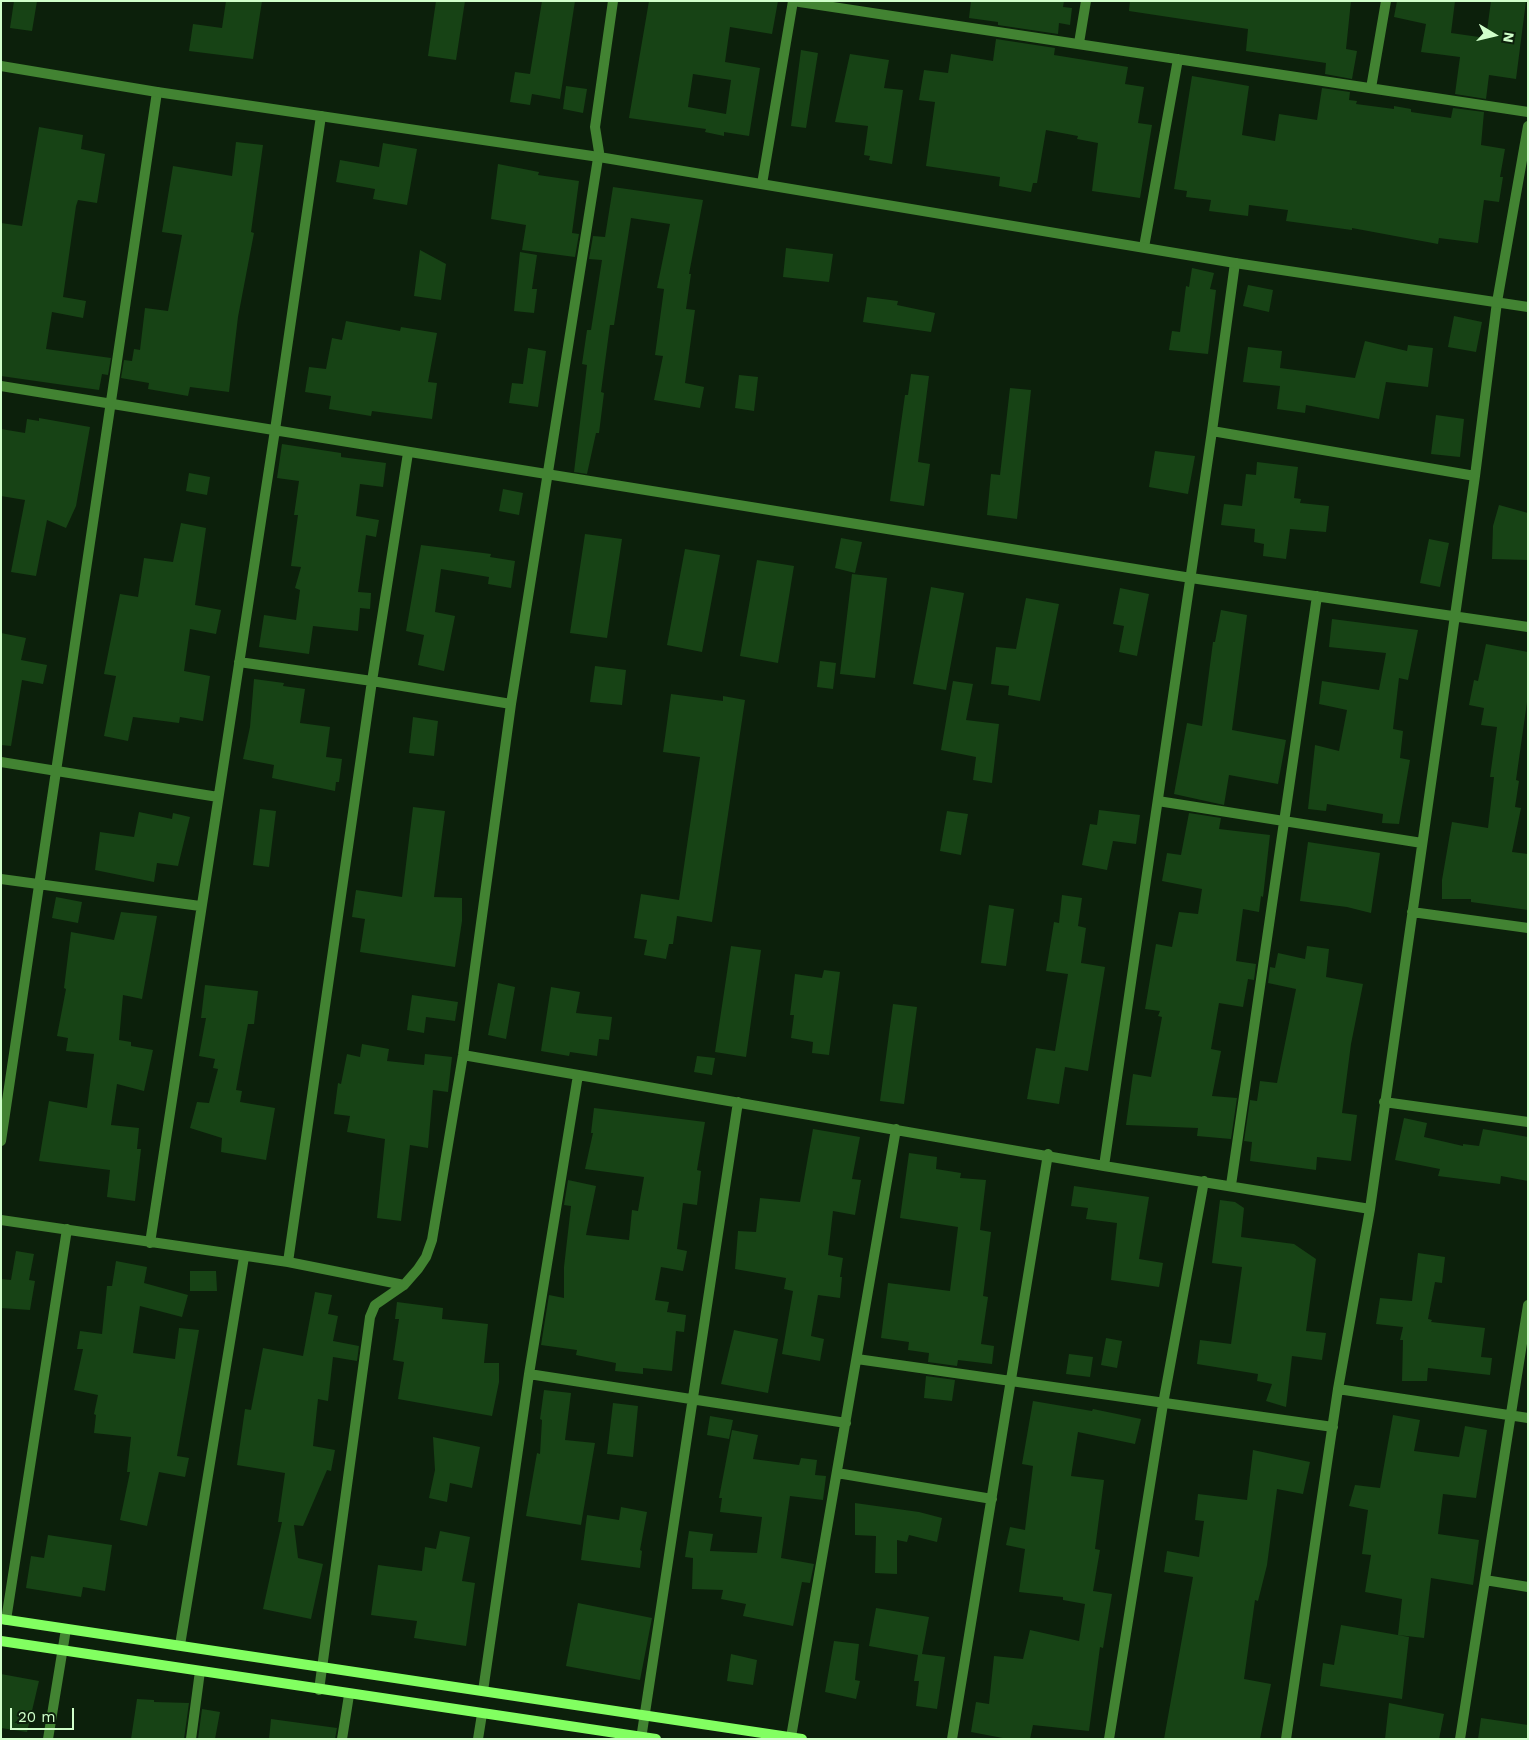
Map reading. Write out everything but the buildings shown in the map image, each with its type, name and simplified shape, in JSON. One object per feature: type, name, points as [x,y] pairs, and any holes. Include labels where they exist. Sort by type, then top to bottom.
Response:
[{"type":"main road","points":[[4,1619],[802,1739]]},
{"type":"main road","points":[[1,1641],[349,1695],[656,1739]]},
{"type":"street","points":[[319,1690],[370,1317],[375,1305],[388,1294],[404,1285],[426,1257],[432,1240],[463,1055],[510,704],[599,156],[596,126],[613,1]]},
{"type":"street","points":[[762,184],[793,1],[1528,112]]},
{"type":"street","points":[[1079,44],[1086,1]]},
{"type":"street","points":[[1371,88],[1386,1]]},
{"type":"street","points":[[1144,247],[1178,59]]},
{"type":"street","points":[[1,66],[158,92],[599,156],[1234,263],[1528,307]]},
{"type":"street","points":[[1,1141],[158,92]]},
{"type":"street","points":[[150,1243],[200,906],[275,430],[321,116]]},
{"type":"street","points":[[1286,1739],[1338,1389],[1370,1209],[1475,476],[1497,302],[1528,126]]},
{"type":"street","points":[[1104,1166],[1191,578],[1234,263]]},
{"type":"street","points":[[1,386],[1191,578],[1455,618],[1528,627]]},
{"type":"street","points":[[1212,431],[1475,476]]},
{"type":"street","points":[[288,1262],[372,681],[408,453]]},
{"type":"street","points":[[1231,1185],[1318,596]]},
{"type":"street","points":[[239,662],[372,681],[510,704]]},
{"type":"street","points":[[1,762],[218,797]]},
{"type":"street","points":[[1158,801],[1422,843]]},
{"type":"street","points":[[1,879],[40,886],[200,906]]},
{"type":"street","points":[[1412,912],[1528,928]]},
{"type":"street","points":[[463,1055],[1048,1154],[1104,1166],[1231,1185],[1370,1209]]},
{"type":"street","points":[[483,1691],[529,1374],[578,1075]]},
{"type":"street","points":[[641,1738],[738,1102]]},
{"type":"street","points":[[1384,1102],[1528,1122]]},
{"type":"street","points":[[791,1737],[896,1129]]},
{"type":"street","points":[[952,1739],[1048,1154]]},
{"type":"street","points":[[1109,1739],[1163,1404],[1204,1181]]},
{"type":"street","points":[[1,1220],[288,1262],[404,1285]]},
{"type":"street","points":[[4,1619],[67,1229]]},
{"type":"street","points":[[180,1645],[244,1257]]},
{"type":"street","points":[[1460,1739],[1528,1305]]},
{"type":"street","points":[[856,1358],[1010,1382],[1333,1427]]},
{"type":"street","points":[[529,1374],[846,1423]]},
{"type":"street","points":[[1338,1389],[1528,1418]]},
{"type":"street","points":[[837,1473],[992,1499]]},
{"type":"street","points":[[1485,1580],[1528,1587]]},
{"type":"street","points":[[48,1739],[66,1629]]},
{"type":"street","points":[[191,1739],[200,1671]]},
{"type":"street","points":[[342,1739],[349,1695]]},
{"type":"street","points":[[478,1739],[482,1714]]}]
